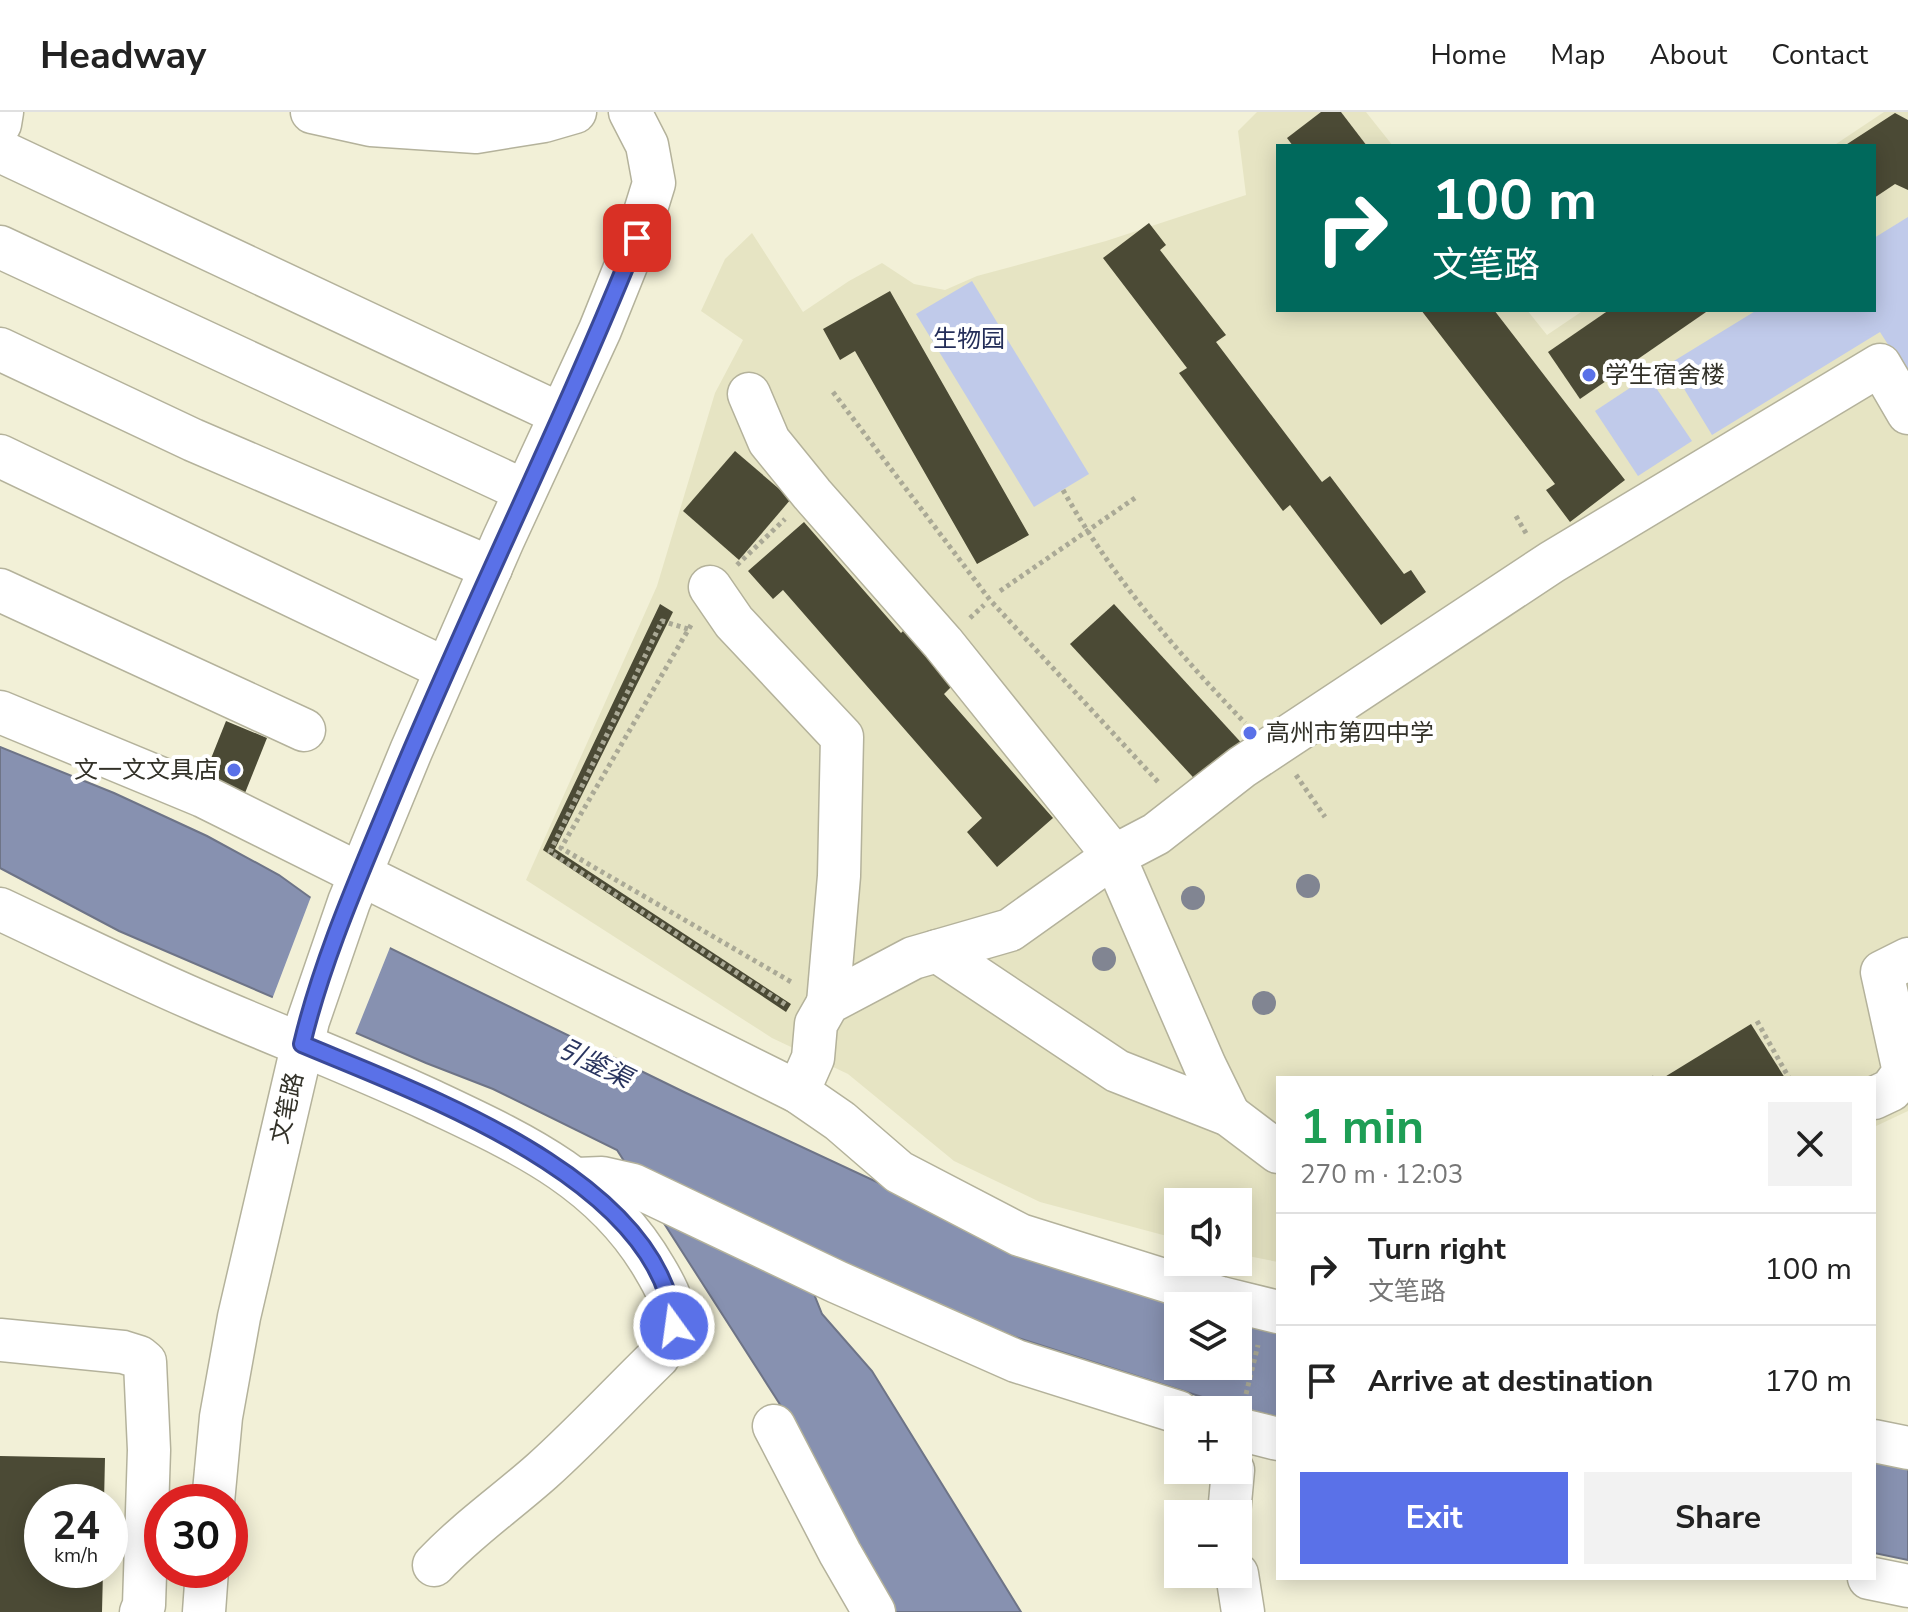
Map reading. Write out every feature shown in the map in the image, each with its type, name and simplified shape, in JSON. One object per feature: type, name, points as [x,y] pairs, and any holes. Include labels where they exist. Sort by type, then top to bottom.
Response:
[{"type":"street","points":[[0,124],[2,112]]},
{"type":"street","points":[[312,112],[371,125],[476,132],[544,121],[575,112]]},
{"type":"street","name":"文笔路","points":[[215,1484],[221,1417],[239,1317],[305,1032],[354,889],[446,669],[600,330],[637,238],[654,183],[647,145],[630,112]]},
{"type":"street","points":[[0,151],[560,414]]},
{"type":"street","points":[[0,247],[525,491]]},
{"type":"street","points":[[0,349],[193,440],[491,568]]},
{"type":"street","points":[[823,1012],[913,958],[1010,930],[1114,856],[1156,834],[1274,745],[1552,562],[1880,365],[1908,413]]},
{"type":"street","points":[[749,394],[769,441],[943,643],[1114,856],[1229,1115]]},
{"type":"street","points":[[0,456],[446,669]]},
{"type":"street","points":[[724,576],[734,622],[842,737],[839,876],[823,1012],[813,1058],[798,1092]]},
{"type":"street","points":[[0,590],[304,730]]},
{"type":"street","points":[[0,712],[203,796],[354,889],[798,1092],[840,1121],[899,1172],[1020,1235],[1221,1298],[1268,1326]]},
{"type":"street","points":[[0,909],[197,1001],[305,1032],[522,1143],[577,1179],[623,1222],[641,1245],[658,1273],[673,1310],[674,1326],[670,1340],[658,1357],[544,1469],[457,1540],[434,1565]]},
{"type":"street","points":[[937,951],[1117,1071],[1229,1115],[1276,1150]]},
{"type":"street","points":[[1876,1097],[1891,1090],[1904,1072],[1882,972],[1908,959]]},
{"type":"street","points":[[577,1179],[602,1178],[633,1185],[837,1282],[1016,1361],[1164,1408]]},
{"type":"street","points":[[0,1340],[123,1352],[145,1362],[149,1450],[144,1605],[141,1612]]},
{"type":"street","points":[[1252,1421],[1276,1438]]},
{"type":"street","points":[[774,1426],[874,1612]]},
{"type":"street","points":[[1876,1441],[1908,1448]]},
{"type":"street","points":[[1876,1579],[1908,1586]]},
{"type":"street","points":[[204,1612],[206,1588]]},
{"type":"street","points":[[1239,1588],[1243,1612]]},
{"type":"path","points":[[833,392],[990,600],[1166,791]]},
{"type":"path","points":[[1063,490],[1087,532],[1155,625],[1244,722],[1274,745],[1325,817]]},
{"type":"path","points":[[812,494],[724,576],[688,629],[561,848],[823,1012]]},
{"type":"path","points":[[1000,591],[1135,498]]},
{"type":"path","points":[[688,629],[662,621],[550,852],[780,1001],[823,1012]]},
{"type":"path","points":[[1757,1021],[1788,1076]]},
{"type":"path","points":[[1247,1396],[1268,1326]]},
{"type":"shaded area","name":"高州市第四中学","points":[[1257,112],[1366,112],[1391,144],[1276,144],[1276,312],[1529,312],[1547,335],[1581,312],[1876,312],[1876,144],[1836,144],[1884,112],[1908,112],[1908,1111],[1876,1126],[1876,1076],[1276,1076],[1276,1262],[1252,1257],[1252,1188],[1164,1188],[1164,1235],[1040,1202],[954,1161],[848,1074],[772,1038],[526,880],[657,586],[715,393],[743,340],[701,311],[725,259],[752,233],[803,312],[882,263],[914,284],[945,290],[977,276],[1106,241],[1246,195],[1238,131]]},
{"type":"green space","points":[[1908,217],[1908,376],[1880,332],[1712,435],[1669,364],[1754,312],[1876,312],[1876,237]]},
{"type":"green space","name":"生物园","points":[[972,281],[1089,474],[1034,507],[916,314]]},
{"type":"green space","points":[[1648,376],[1692,441],[1638,476],[1595,411]]},
{"type":"water","name":"引鉴渠","points":[[0,747],[114,793],[207,836],[279,875],[361,934],[684,1092],[969,1225],[1164,1301],[1164,1380],[1252,1380],[1252,1325],[1276,1331],[1276,1417],[1252,1411],[1252,1396],[1199,1396],[1015,1337],[829,1259],[812,1289],[822,1314],[872,1371],[1021,1612],[893,1612],[781,1406],[617,1150],[493,1089],[119,931],[0,868]]},
{"type":"water","points":[[1876,1462],[1908,1469],[1908,1560],[1876,1553]]},
{"type":"pier","points":[[312,894],[363,930],[391,945],[354,1037],[271,1002]]},
{"type":"building","points":[[1321,112],[1341,112],[1365,144],[1292,144],[1287,138]]},
{"type":"building","points":[[1895,113],[1908,120],[1908,190],[1895,184],[1876,197],[1876,144],[1847,144]]},
{"type":"building","points":[[1149,223],[1166,245],[1160,250],[1226,335],[1216,342],[1322,482],[1330,476],[1404,574],[1411,570],[1426,592],[1381,625],[1290,505],[1283,511],[1179,373],[1187,368],[1103,258]]},
{"type":"building","points":[[890,291],[1029,535],[977,564],[855,351],[840,360],[823,329]]},
{"type":"building","points":[[1423,312],[1496,312],[1625,480],[1570,522],[1546,490],[1555,484]]},
{"type":"building","name":"学生宿舍楼","points":[[1606,312],[1706,312],[1580,399],[1548,352]]},
{"type":"building","points":[[735,451],[791,499],[739,560],[683,511]]},
{"type":"building","points":[[804,522],[901,633],[904,630],[953,685],[944,694],[1053,818],[997,867],[967,832],[982,818],[783,590],[773,599],[748,571]]},
{"type":"building","points":[[660,604],[673,612],[555,849],[791,1004],[786,1012],[543,850]]},
{"type":"building","points":[[1114,604],[1258,761],[1215,801],[1070,644]]},
{"type":"building","points":[[226,721],[267,738],[243,798],[202,781]]},
{"type":"building","points":[[1751,1024],[1784,1076],[1666,1076]]},
{"type":"building","points":[[0,1456],[105,1458],[104,1484],[24,1484],[24,1588],[103,1588],[102,1612],[0,1612]]},
{"type":"place","name":"学生宿舍楼","points":[[1589,375]]},
{"type":"place","name":"高州市第四中学","points":[[1250,733]]},
{"type":"place","name":"文一文文具店","points":[[234,770]]},
{"type":"route","points":[[637,238],[600,330],[503,540],[411,751],[349,902],[302,1044],[522,1143],[577,1179],[623,1222],[641,1245],[667,1292],[674,1326]]}]
